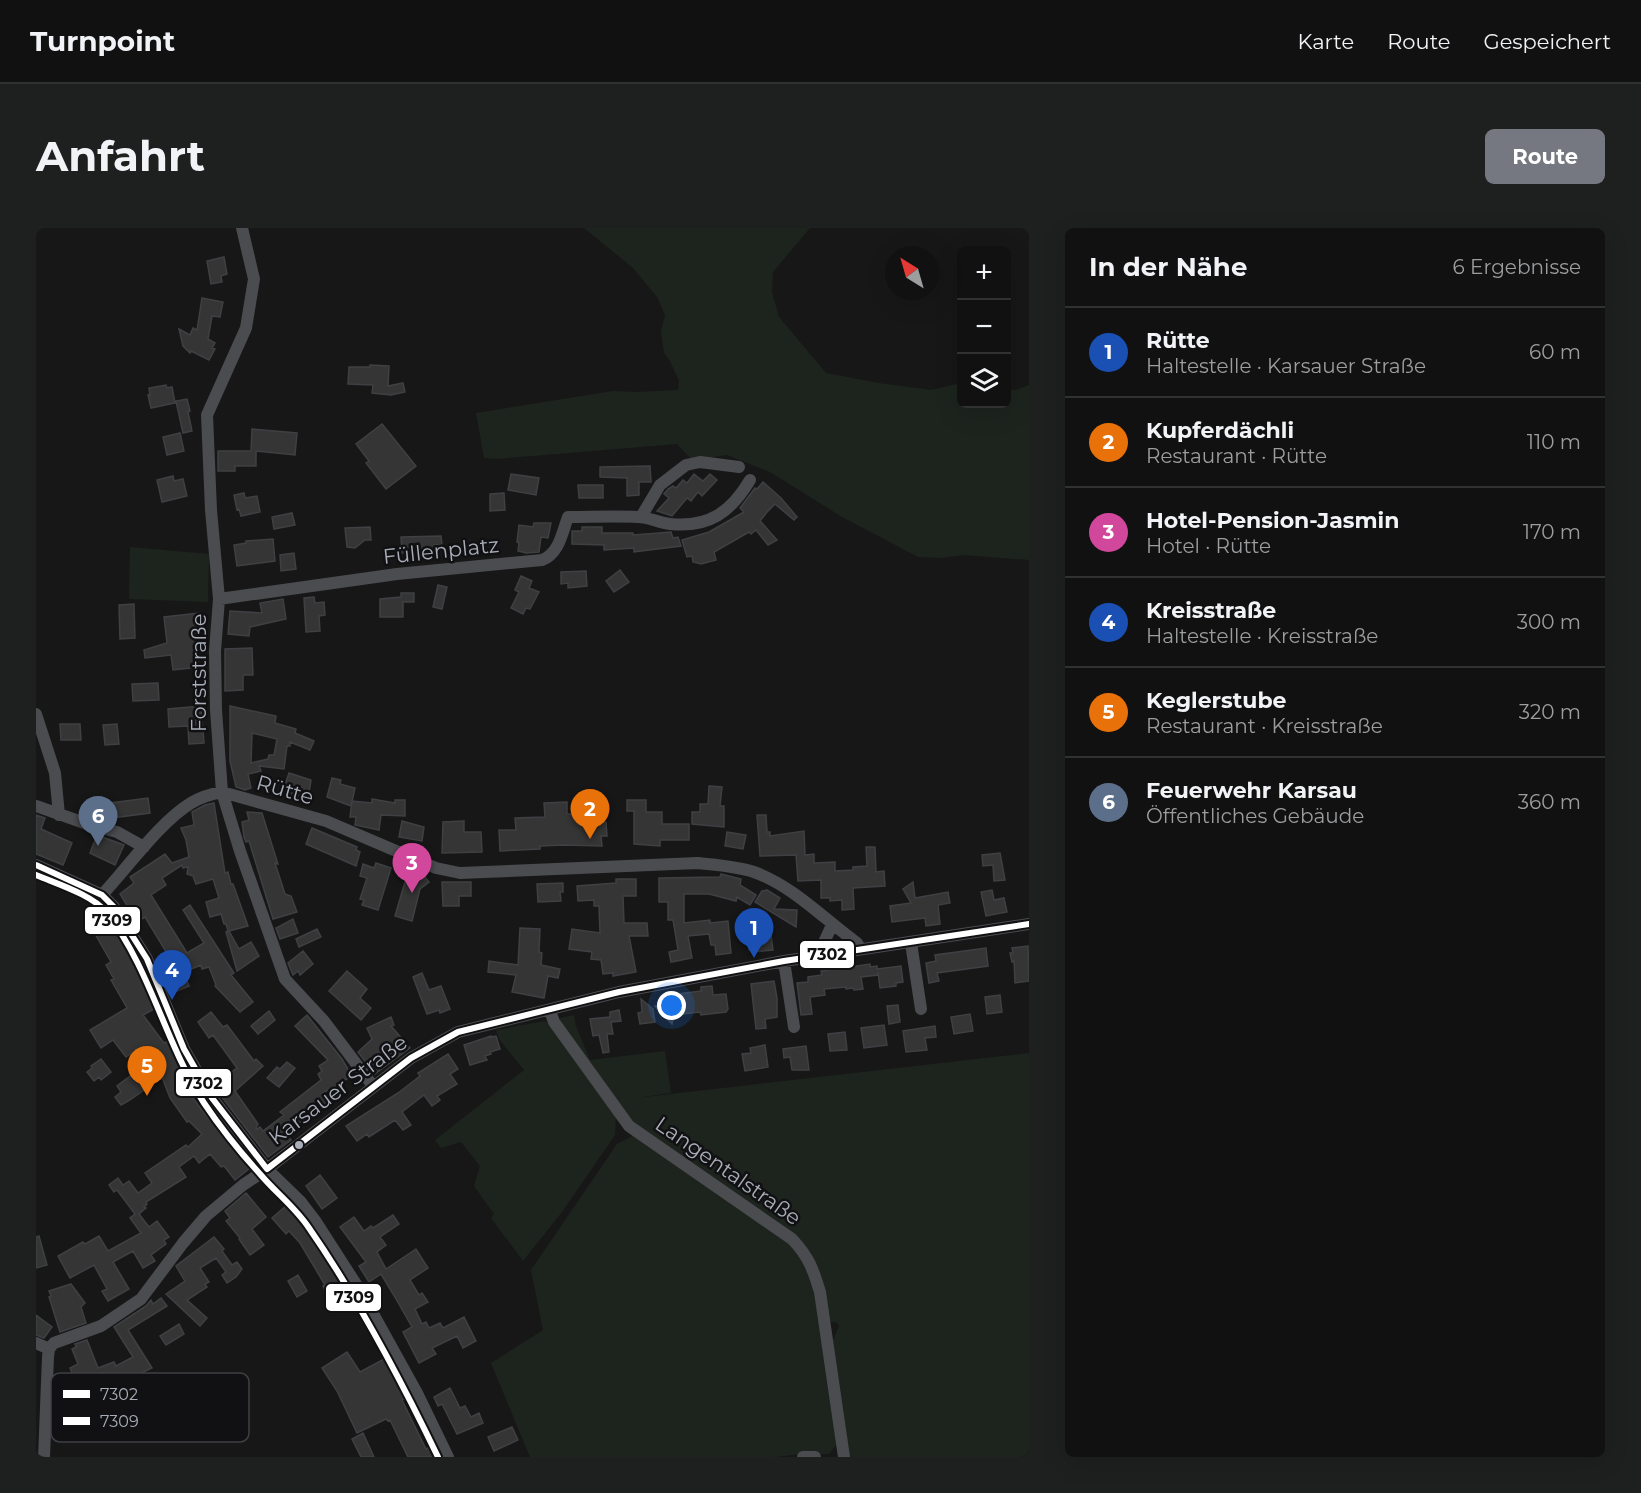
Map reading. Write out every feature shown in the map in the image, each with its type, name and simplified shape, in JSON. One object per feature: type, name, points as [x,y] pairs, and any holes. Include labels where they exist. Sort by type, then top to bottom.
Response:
[{"type":"street","name":"Forststraße","points":[[242,228],[254,279],[246,328],[207,415],[211,510],[219,599],[215,651],[216,710],[222,792],[285,979],[324,1021],[373,1086]]},
{"type":"street","points":[[641,517],[660,485],[686,465],[700,462],[739,467]]},
{"type":"street","name":"Füllenplatz","points":[[219,599],[397,574],[542,560],[551,557],[555,551],[568,517],[641,517],[668,524],[694,525],[719,516],[740,497],[750,480]]},
{"type":"street","points":[[36,714],[55,772],[59,814]]},
{"type":"street","name":"Rütte","points":[[102,895],[144,847],[189,803],[205,795],[222,792],[326,822],[436,868],[460,873],[698,863],[738,867],[771,879],[857,943],[860,948]]},
{"type":"street","points":[[36,806],[117,832],[144,847]]},
{"type":"street","points":[[36,865],[102,895],[114,907],[147,959],[184,1049],[212,1098],[267,1169],[300,1201],[316,1222],[361,1292],[418,1395],[448,1457]]},
{"type":"street","name":"Karsauer Straße","points":[[49,1349],[54,1343],[101,1326],[141,1299],[206,1216],[243,1185],[411,1058],[458,1032],[550,1011],[619,992],[860,948],[911,943],[1029,924]]},
{"type":"street","points":[[818,955],[832,925]]},
{"type":"street","points":[[911,943],[921,1009]]},
{"type":"street","points":[[784,961],[794,1027]]},
{"type":"street","name":"Langentalstraße","points":[[550,1011],[554,1022],[629,1126],[792,1239],[806,1253],[813,1267],[820,1292],[841,1456]]},
{"type":"street","points":[[36,1343],[49,1349],[44,1457]]},
{"type":"street","points":[[803,1457],[815,1457]]},
{"type":"shaded area","points":[[584,228],[810,228],[773,272],[772,292],[779,317],[826,373],[931,390],[957,384],[957,408],[1011,408],[1011,389],[1029,385],[1029,560],[963,555],[941,558],[918,557],[842,517],[770,472],[727,455],[692,460],[677,444],[497,459],[484,458],[476,413],[613,391],[678,390],[679,381],[664,353],[661,331],[665,315],[657,297],[633,268]]},
{"type":"shaded area","points":[[130,547],[209,554],[208,602],[129,599]]},
{"type":"shaded area","points":[[574,1015],[576,1026],[590,1060],[665,1051],[671,1093],[636,1098],[1029,1053],[1029,1457],[848,1457],[832,1343],[839,1326],[829,1321],[813,1259],[637,1127],[558,1022],[560,1018]]},
{"type":"shaded area","points":[[545,1021],[550,1024],[616,1114],[615,1135],[562,1212],[523,1261],[491,1218],[494,1214],[474,1186],[480,1166],[461,1142],[441,1148],[435,1140],[524,1070],[499,1039],[496,1030]]},
{"type":"shaded area","points":[[634,1135],[794,1246],[814,1282],[839,1438],[829,1454],[774,1457],[530,1457],[491,1363],[543,1330],[531,1270],[617,1144]]},
{"type":"building","points":[[224,257],[227,274],[221,276],[222,282],[211,284],[207,261]]},
{"type":"building","points":[[202,298],[223,302],[220,317],[212,316],[208,339],[215,343],[212,348],[215,349],[209,360],[191,351],[190,353],[183,346],[179,329],[190,335],[193,328],[197,330]]},
{"type":"building","points":[[370,365],[389,366],[388,386],[403,383],[405,392],[391,395],[372,393],[373,385],[348,384],[349,367],[370,367]]},
{"type":"building","points":[[166,385],[167,388],[172,387],[175,403],[151,408],[149,388]]},
{"type":"building","points":[[187,399],[192,431],[183,433],[176,401]]},
{"type":"building","points":[[382,424],[416,466],[386,489],[366,463],[369,461],[356,444]]},
{"type":"building","points":[[252,429],[297,433],[295,455],[256,451],[256,466],[235,466],[235,471],[218,471],[218,451],[251,451]]},
{"type":"building","points":[[180,433],[184,451],[167,455],[163,437]]},
{"type":"building","points":[[650,466],[651,482],[639,482],[639,495],[627,496],[627,478],[600,477],[600,467]]},
{"type":"building","points":[[511,474],[539,478],[536,495],[508,490]]},
{"type":"building","points":[[694,474],[703,481],[710,474],[717,480],[702,496],[698,492],[691,501],[687,498],[672,516],[657,511],[669,498],[664,494],[668,489],[673,486],[676,488],[683,480],[687,483]]},
{"type":"building","points":[[173,476],[174,481],[183,479],[187,496],[162,502],[157,480]]},
{"type":"building","points":[[763,482],[797,517],[794,520],[775,504],[767,512],[760,521],[777,540],[768,545],[756,530],[714,552],[716,560],[701,564],[693,562],[692,556],[687,557],[682,540],[709,532],[744,512],[740,508],[755,488],[757,489]]},
{"type":"building","points":[[578,485],[603,485],[603,498],[579,498]]},
{"type":"building","points":[[244,493],[245,498],[257,496],[260,512],[241,516],[239,509],[237,510],[234,495]]},
{"type":"building","points":[[504,493],[505,510],[490,511],[490,494]]},
{"type":"building","points":[[292,513],[295,525],[274,529],[272,517]]},
{"type":"building","points":[[534,523],[551,523],[548,538],[541,537],[539,552],[518,551],[519,525],[533,527]]},
{"type":"building","points":[[370,527],[371,540],[365,540],[355,548],[347,547],[345,528]]},
{"type":"building","points":[[582,527],[602,527],[602,533],[633,533],[633,535],[671,532],[673,538],[678,537],[681,546],[634,552],[634,548],[604,550],[604,545],[572,544],[572,531],[582,531]]},
{"type":"building","points":[[441,536],[442,545],[434,545],[434,551],[429,551],[429,556],[412,556],[412,553],[402,553],[401,537]]},
{"type":"building","points":[[273,539],[275,561],[237,566],[234,545],[246,543],[246,541]]},
{"type":"building","points":[[294,553],[296,569],[281,571],[280,555]]},
{"type":"building","points":[[620,570],[629,582],[614,592],[606,581]]},
{"type":"building","points":[[586,571],[587,586],[568,588],[568,583],[561,584],[561,572]]},
{"type":"building","points":[[521,576],[532,581],[529,588],[539,592],[530,609],[526,608],[523,614],[511,608],[519,592],[515,590]]},
{"type":"building","points":[[438,585],[447,587],[442,609],[433,607]]},
{"type":"building","points":[[401,593],[414,593],[414,602],[403,602],[403,617],[380,617],[380,599],[401,597]]},
{"type":"building","points":[[314,597],[315,603],[324,602],[325,615],[319,616],[320,631],[306,632],[304,598]]},
{"type":"building","points":[[283,599],[286,619],[250,627],[249,636],[228,634],[230,611],[262,613],[260,603]]},
{"type":"building","points":[[134,604],[135,638],[120,639],[119,605]]},
{"type":"building","points":[[199,613],[201,632],[195,632],[199,667],[173,670],[171,655],[145,658],[144,650],[167,643],[164,617]]},
{"type":"building","points":[[252,648],[253,675],[243,675],[243,690],[225,691],[225,649]]},
{"type":"building","points":[[158,683],[159,700],[133,701],[132,684]]},
{"type":"building","points":[[201,706],[204,743],[189,744],[188,726],[169,727],[168,709]]},
{"type":"building","points":[[230,706],[276,716],[275,723],[296,729],[295,733],[314,741],[310,750],[290,742],[290,746],[287,746],[284,769],[259,766],[261,771],[248,774],[251,788],[245,790],[236,787],[230,761]],"holes":[[[252,733],[277,739],[274,755],[269,755],[268,759],[251,763]]]},
{"type":"building","points":[[60,724],[80,724],[81,740],[61,740]]},
{"type":"building","points":[[117,724],[119,744],[105,745],[103,725]]},
{"type":"building","points":[[289,773],[311,780],[308,799],[283,791]]},
{"type":"building","points":[[332,778],[341,780],[340,784],[355,788],[351,806],[327,797]]},
{"type":"building","points":[[709,786],[722,787],[720,806],[724,806],[724,827],[692,824],[692,812],[700,812],[700,804],[708,804]]},
{"type":"building","points":[[148,798],[150,813],[105,819],[103,804]]},
{"type":"building","points":[[372,799],[395,803],[395,800],[405,800],[405,816],[381,815],[379,830],[355,825],[356,817],[350,817],[352,801],[372,803]]},
{"type":"building","points":[[627,800],[646,800],[646,812],[662,812],[662,824],[689,824],[689,840],[660,840],[660,846],[634,844],[634,811],[627,811]]},
{"type":"building","points":[[567,802],[567,814],[601,813],[601,822],[606,822],[607,836],[601,836],[602,846],[540,846],[540,849],[500,851],[499,830],[516,830],[515,818],[545,817],[544,803]]},
{"type":"building","points":[[214,803],[225,873],[228,872],[248,926],[229,931],[239,949],[251,942],[259,956],[237,971],[226,932],[228,931],[226,924],[221,914],[210,917],[206,902],[219,898],[213,879],[196,884],[193,876],[187,874],[188,867],[183,868],[182,865],[162,878],[166,885],[151,895],[187,953],[204,943],[183,910],[190,905],[234,973],[231,975],[253,1002],[240,1012],[215,986],[209,967],[202,969],[201,965],[184,972],[189,986],[177,991],[170,976],[179,973],[145,917],[137,922],[120,894],[134,883],[130,877],[165,854],[172,863],[189,857],[181,828],[194,825],[192,812]]},
{"type":"building","points":[[247,812],[262,813],[285,894],[291,896],[297,912],[273,919],[249,841],[246,842],[244,837],[242,822],[249,820]]},
{"type":"building","points":[[36,815],[45,818],[41,829],[72,843],[63,865],[36,854]]},
{"type":"building","points":[[757,815],[766,815],[767,832],[770,832],[770,836],[804,831],[805,855],[814,854],[814,863],[835,862],[835,871],[867,866],[866,847],[875,847],[876,872],[884,871],[885,886],[853,888],[854,909],[842,910],[842,900],[830,901],[830,898],[821,898],[821,880],[798,881],[796,855],[760,856]]},
{"type":"building","points":[[402,821],[424,827],[422,841],[399,837]]},
{"type":"building","points":[[464,821],[464,832],[481,832],[482,852],[442,853],[443,822]]},
{"type":"building","points":[[312,828],[357,847],[356,850],[360,852],[356,866],[306,844]]},
{"type":"building","points":[[727,832],[746,835],[743,849],[725,846]]},
{"type":"building","points":[[97,835],[124,845],[115,865],[90,853]]},
{"type":"building","points":[[1000,853],[1005,880],[994,881],[993,865],[983,866],[982,855]]},
{"type":"building","points":[[376,863],[391,868],[378,910],[362,905],[364,900],[360,899],[367,878],[360,876],[363,864],[374,868]]},
{"type":"building","points":[[721,874],[741,879],[740,885],[756,895],[750,905],[737,897],[736,901],[709,894],[684,894],[684,923],[710,920],[710,923],[728,921],[731,953],[716,955],[715,945],[711,945],[709,934],[688,936],[692,958],[671,962],[669,952],[678,950],[673,920],[668,920],[668,902],[659,902],[659,878],[720,877]]},
{"type":"building","points":[[407,875],[417,878],[425,877],[429,882],[420,889],[412,921],[395,916]]},
{"type":"building","points":[[616,879],[636,879],[636,896],[623,896],[624,923],[647,923],[648,936],[629,936],[636,972],[613,976],[613,973],[603,974],[601,960],[591,959],[592,952],[569,949],[572,929],[600,933],[599,906],[594,906],[594,900],[578,901],[577,886],[616,883]]},
{"type":"building","points":[[442,882],[471,882],[471,896],[459,896],[459,906],[443,906]]},
{"type":"building","points":[[913,882],[915,898],[948,892],[950,903],[938,905],[940,924],[926,926],[925,918],[892,922],[890,906],[911,903],[903,889]]},
{"type":"building","points":[[563,883],[563,892],[560,892],[561,901],[538,902],[537,884]]},
{"type":"building","points":[[767,890],[780,898],[774,909],[797,910],[796,927],[755,902],[762,891]]},
{"type":"building","points":[[992,890],[994,900],[1004,898],[1007,912],[986,916],[981,892]]},
{"type":"building","points":[[109,915],[156,1008],[143,1015],[164,1043],[169,1041],[193,1098],[222,1131],[225,1128],[246,1157],[244,1159],[250,1168],[235,1180],[210,1154],[199,1163],[194,1156],[179,1167],[186,1177],[146,1202],[144,1207],[146,1208],[139,1214],[149,1227],[157,1221],[169,1237],[164,1240],[166,1244],[151,1255],[155,1261],[143,1268],[133,1251],[113,1262],[129,1289],[108,1301],[102,1291],[107,1289],[94,1265],[70,1278],[58,1256],[99,1236],[108,1251],[141,1233],[130,1218],[135,1214],[117,1190],[114,1192],[109,1185],[118,1178],[123,1185],[129,1181],[138,1193],[152,1183],[145,1173],[186,1145],[188,1147],[202,1134],[189,1121],[187,1122],[170,1098],[160,1072],[144,1084],[147,1088],[121,1105],[115,1097],[121,1092],[117,1086],[142,1067],[132,1053],[126,1057],[113,1040],[101,1048],[90,1030],[127,1008],[111,980],[114,979],[106,965],[111,962],[90,925]]},
{"type":"building","points":[[293,919],[298,933],[280,939],[276,928]]},
{"type":"building","points":[[520,928],[540,929],[541,965],[560,969],[558,978],[548,976],[544,998],[512,992],[516,975],[488,972],[489,961],[518,965]]},
{"type":"building","points":[[770,928],[773,950],[753,952],[749,950],[746,931]]},
{"type":"building","points":[[317,929],[321,937],[299,947],[296,939]]},
{"type":"building","points":[[1028,946],[1029,981],[1015,983],[1014,961],[1012,962],[1010,953],[1013,953],[1012,948]]},
{"type":"building","points":[[986,948],[988,966],[937,973],[939,981],[929,983],[926,963],[936,961],[935,955]]},
{"type":"building","points":[[303,951],[313,964],[300,975],[298,971],[293,975],[288,963]]},
{"type":"building","points":[[870,964],[870,967],[877,966],[877,969],[901,966],[903,982],[896,983],[896,986],[880,988],[878,972],[878,975],[861,977],[863,989],[854,990],[853,988],[846,989],[846,987],[824,989],[825,995],[810,997],[812,1014],[801,1015],[797,983],[808,982],[808,977],[822,975],[821,971]]},
{"type":"building","points":[[347,971],[367,989],[360,998],[371,1008],[361,1020],[329,991]]},
{"type":"building","points":[[422,973],[429,990],[441,986],[450,1009],[427,1014],[413,977]]},
{"type":"building","points":[[774,981],[777,1017],[765,1019],[766,1028],[756,1029],[751,984]]},
{"type":"building","points":[[712,986],[713,995],[726,994],[728,1009],[726,1012],[674,1015],[672,1024],[655,1006],[665,1005],[664,999],[670,999],[670,995],[701,991],[701,987]]},
{"type":"building","points":[[1000,995],[1002,1012],[987,1014],[985,997]]},
{"type":"building","points":[[641,999],[653,1009],[655,1022],[640,1024],[638,1013],[642,1012]]},
{"type":"building","points":[[898,1005],[900,1022],[889,1024],[887,1006]]},
{"type":"building","points":[[619,1010],[621,1021],[611,1022],[613,1034],[607,1034],[609,1052],[603,1053],[599,1035],[593,1036],[590,1019],[610,1017],[610,1012]]},
{"type":"building","points":[[269,1011],[275,1020],[258,1034],[251,1026]]},
{"type":"building","points":[[211,1012],[223,1027],[227,1025],[254,1061],[256,1059],[263,1066],[235,1091],[258,1124],[257,1129],[260,1127],[263,1131],[284,1115],[280,1112],[321,1080],[318,1074],[322,1071],[319,1066],[328,1060],[295,1026],[307,1015],[342,1059],[352,1076],[323,1093],[330,1100],[286,1133],[291,1140],[268,1157],[221,1096],[229,1091],[221,1080],[237,1068],[213,1035],[209,1038],[198,1022]]},
{"type":"building","points":[[970,1014],[973,1031],[954,1034],[951,1017]]},
{"type":"building","points":[[391,1017],[394,1025],[391,1026],[410,1048],[375,1074],[358,1052],[372,1039],[367,1028]]},
{"type":"building","points":[[884,1025],[887,1045],[864,1048],[861,1028]]},
{"type":"building","points":[[935,1026],[936,1037],[925,1038],[927,1050],[906,1052],[903,1031]]},
{"type":"building","points":[[845,1032],[847,1050],[830,1051],[828,1034]]},
{"type":"building","points":[[496,1036],[500,1049],[485,1056],[487,1060],[470,1065],[464,1045]]},
{"type":"building","points":[[765,1045],[768,1067],[745,1071],[742,1054],[751,1053],[750,1048]]},
{"type":"building","points":[[806,1046],[809,1070],[792,1070],[790,1057],[784,1058],[783,1049]]},
{"type":"building","points":[[448,1054],[458,1069],[450,1074],[457,1084],[437,1096],[440,1100],[432,1106],[424,1095],[402,1112],[411,1125],[403,1130],[395,1120],[369,1137],[367,1134],[357,1141],[346,1126],[398,1093],[420,1076],[418,1073]]},
{"type":"building","points":[[101,1059],[111,1072],[101,1080],[99,1077],[94,1081],[87,1072]]},
{"type":"building","points":[[287,1062],[295,1068],[279,1087],[267,1078],[277,1067],[280,1069]]},
{"type":"building","points":[[320,1175],[337,1198],[322,1209],[306,1186]]},
{"type":"building","points":[[246,1193],[266,1217],[252,1229],[264,1245],[250,1255],[226,1221],[230,1218],[225,1211]]},
{"type":"building","points":[[287,1205],[313,1232],[351,1291],[335,1301],[333,1298],[330,1299],[323,1286],[325,1285],[300,1243],[289,1231],[286,1234],[272,1218]]},
{"type":"building","points":[[393,1215],[399,1224],[380,1237],[386,1245],[377,1252],[386,1269],[416,1249],[428,1268],[410,1280],[419,1295],[422,1293],[428,1302],[415,1309],[422,1324],[426,1322],[429,1328],[440,1323],[443,1328],[464,1317],[476,1341],[463,1348],[457,1336],[432,1348],[436,1354],[419,1363],[403,1332],[412,1327],[396,1299],[381,1274],[369,1282],[359,1266],[366,1262],[340,1227],[354,1217],[364,1231]]},
{"type":"building","points":[[39,1236],[47,1265],[36,1268],[36,1237]]},
{"type":"building","points":[[214,1237],[224,1249],[222,1251],[232,1265],[237,1262],[242,1269],[227,1283],[222,1275],[226,1272],[216,1258],[200,1268],[209,1282],[205,1284],[207,1287],[187,1300],[207,1318],[200,1326],[166,1294],[185,1281],[176,1266]]},
{"type":"building","points":[[298,1275],[307,1291],[297,1297],[288,1281]]},
{"type":"building","points":[[71,1284],[85,1303],[81,1307],[86,1323],[60,1332],[49,1291]]},
{"type":"building","points":[[161,1298],[167,1306],[128,1330],[152,1368],[141,1373],[72,1373],[70,1368],[78,1364],[72,1349],[76,1347],[75,1344],[87,1340],[98,1368],[114,1362],[116,1366],[133,1357],[114,1327],[146,1306],[151,1300],[153,1304]]},
{"type":"building","points":[[36,1315],[52,1327],[44,1338],[36,1335]]},
{"type":"building","points":[[179,1324],[184,1334],[166,1345],[160,1336]]},
{"type":"building","points":[[347,1352],[360,1372],[386,1358],[406,1398],[402,1400],[426,1449],[430,1447],[435,1457],[408,1457],[390,1420],[386,1419],[357,1433],[337,1391],[322,1368]]},
{"type":"building","points":[[450,1388],[460,1408],[465,1406],[471,1417],[479,1413],[483,1423],[457,1434],[442,1404],[438,1406],[434,1397]]},
{"type":"building","points":[[512,1427],[518,1440],[494,1451],[488,1437]]},
{"type":"building","points":[[363,1433],[374,1457],[361,1457],[352,1439]]},
{"type":"transit line","name":"7302","points":[[36,865],[102,895],[114,907],[147,959],[184,1049],[212,1098],[267,1169]]},
{"type":"transit line","name":"7309","points":[[36,875],[84,895],[107,913],[122,935],[147,982],[190,1080],[223,1130],[266,1181],[304,1220],[345,1283],[378,1340],[438,1457]]},
{"type":"transit line","name":"7302","points":[[267,1169],[411,1058],[458,1032],[619,992],[784,961],[1029,924]]},
{"type":"place","name":"Kupferdächli","points":[[590,839]]},
{"type":"place","name":"Feuerwehr Karsau","points":[[98,846]]},
{"type":"place","name":"Hotel-Pension-Jasmin","points":[[412,893]]},
{"type":"place","name":"Rütte","points":[[754,958]]},
{"type":"place","name":"Kreisstraße","points":[[172,1000]]},
{"type":"place","name":"Keglerstube","points":[[147,1096]]}]
